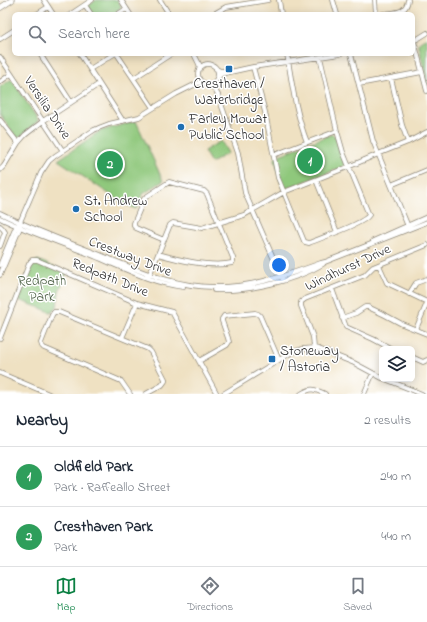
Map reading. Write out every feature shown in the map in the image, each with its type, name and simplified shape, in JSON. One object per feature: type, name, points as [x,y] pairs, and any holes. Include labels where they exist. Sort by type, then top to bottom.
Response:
[{"type":"main road","points":[[0,8],[12,0]]},
{"type":"street","points":[[44,0],[52,12]]},
{"type":"street","points":[[74,12],[92,0]]},
{"type":"street","points":[[121,0],[128,12]]},
{"type":"street","points":[[160,0],[168,12]]},
{"type":"street","points":[[217,12],[226,7],[268,0]]},
{"type":"street","points":[[278,0],[281,12]]},
{"type":"street","points":[[333,0],[336,12]]},
{"type":"street","points":[[376,0],[376,12]]},
{"type":"street","points":[[395,12],[404,10],[407,6],[408,0]]},
{"type":"street","points":[[85,5],[90,12]]},
{"type":"street","points":[[40,12],[48,6]]},
{"type":"street","points":[[121,12],[126,9]]},
{"type":"street","points":[[0,39],[12,31]]},
{"type":"street","points":[[415,40],[427,32]]},
{"type":"street","points":[[415,48],[427,91]]},
{"type":"street","points":[[41,56],[71,102]]},
{"type":"street","points":[[81,56],[123,121]]},
{"type":"street","points":[[90,70],[111,56]]},
{"type":"street","points":[[119,56],[153,108]]},
{"type":"street","points":[[134,78],[168,56]]},
{"type":"street","points":[[196,56],[200,69],[198,72],[199,77],[204,83]]},
{"type":"street","points":[[197,56],[206,65]]},
{"type":"street","points":[[287,56],[298,116],[307,142]]},
{"type":"street","points":[[210,84],[221,74],[253,67],[327,56]]},
{"type":"street","points":[[352,56],[370,129],[378,154],[408,227]]},
{"type":"street","name":"Versilia Drive","points":[[0,57],[63,151]]},
{"type":"street","points":[[253,67],[265,112],[278,178],[304,241],[309,242],[358,224],[369,215],[348,167],[337,131],[320,57]]},
{"type":"street","points":[[200,69],[202,66],[212,65],[218,72],[216,80],[218,95],[238,153],[244,189],[282,278]]},
{"type":"street","points":[[216,69],[236,71]]},
{"type":"street","points":[[359,84],[422,72]]},
{"type":"street","points":[[0,82],[11,74]]},
{"type":"street","points":[[186,89],[199,77]]},
{"type":"street","points":[[391,78],[402,125],[408,142]]},
{"type":"street","points":[[0,275],[41,173],[49,161],[101,127],[139,117],[172,96],[198,83],[210,84],[218,95]]},
{"type":"street","points":[[0,170],[25,135],[43,121],[99,84]]},
{"type":"street","points":[[1,123],[18,143]]},
{"type":"street","points":[[274,156],[337,131]]},
{"type":"street","points":[[149,277],[170,224],[173,223],[202,228],[244,215],[284,192],[408,142],[427,132]]},
{"type":"street","points":[[391,185],[427,170]]},
{"type":"street","points":[[316,180],[337,232]]},
{"type":"street","points":[[158,254],[184,261],[203,263],[222,264],[232,263],[233,261],[206,192],[169,182],[144,199],[134,223],[136,228],[164,240]]},
{"type":"street","name":"Crestway Drive","points":[[0,213],[19,225]]},
{"type":"street","name":"Crestway Drive","points":[[408,227],[427,217]]},
{"type":"street","name":"Crestway Drive","points":[[0,218],[149,277],[185,285],[217,288],[282,278],[325,262],[408,227],[427,222]]},
{"type":"street","points":[[0,265],[19,225]]},
{"type":"street","points":[[0,226],[5,232],[0,246]]},
{"type":"street","name":"Windhurst Drive","points":[[314,348],[313,337],[301,306],[301,302],[305,299],[365,275],[373,267],[427,245]]},
{"type":"street","name":"Redpath Drive","points":[[0,338],[29,264],[32,260],[37,260],[136,303],[172,312],[217,394]]},
{"type":"street","points":[[379,265],[387,283],[427,303],[416,329]]},
{"type":"street","points":[[409,294],[416,283],[427,279]]},
{"type":"street","points":[[332,289],[346,327],[373,338],[387,346]]},
{"type":"street","points":[[122,338],[136,303]]},
{"type":"street","points":[[342,318],[368,307],[402,324],[427,334]]},
{"type":"street","points":[[130,394],[121,381],[42,346],[41,343],[54,312],[58,312],[148,349],[151,352],[165,381],[162,385],[146,394]]},
{"type":"street","points":[[199,361],[229,342],[222,321],[224,316],[255,313],[260,316],[279,360]]},
{"type":"street","points":[[223,394],[279,360],[296,351],[306,348],[314,348],[328,352],[354,363],[379,376]]},
{"type":"street","points":[[415,359],[423,362],[427,360]]},
{"type":"street","points":[[0,373],[49,394]]},
{"type":"street","points":[[364,394],[372,373]]},
{"type":"street","points":[[392,382],[422,394]]},
{"type":"street","points":[[301,394],[308,389],[312,389],[325,394]]},
{"type":"green space","points":[[96,0],[118,0],[121,7],[115,12],[92,12],[88,6]]},
{"type":"green space","points":[[427,37],[427,84],[419,43]]},
{"type":"green space","points":[[12,80],[38,121],[20,137],[16,137],[0,114],[0,87]]},
{"type":"green space","points":[[136,121],[163,181],[143,194],[136,209],[123,203],[58,160],[100,131]]},
{"type":"green space","points":[[332,134],[336,137],[344,162],[343,167],[287,188],[282,186],[275,159],[277,156]]},
{"type":"green space","points":[[221,141],[228,153],[211,163],[204,151]]},
{"type":"green space","name":"Redpath Park","points":[[38,260],[67,273],[59,291],[57,307],[51,312],[19,300],[33,263]]},
{"type":"place","name":"Cresthaven / Waterbridge","points":[[229,69]]},
{"type":"place","name":"Farley Mowat Public School","points":[[181,127]]},
{"type":"place","name":"Oldfield Park","points":[[310,161]]},
{"type":"place","name":"Cresthaven Park","points":[[110,164]]},
{"type":"place","name":"St. Andrew School","points":[[76,209]]},
{"type":"place","name":"Stoneway / Astoria","points":[[272,359]]}]
